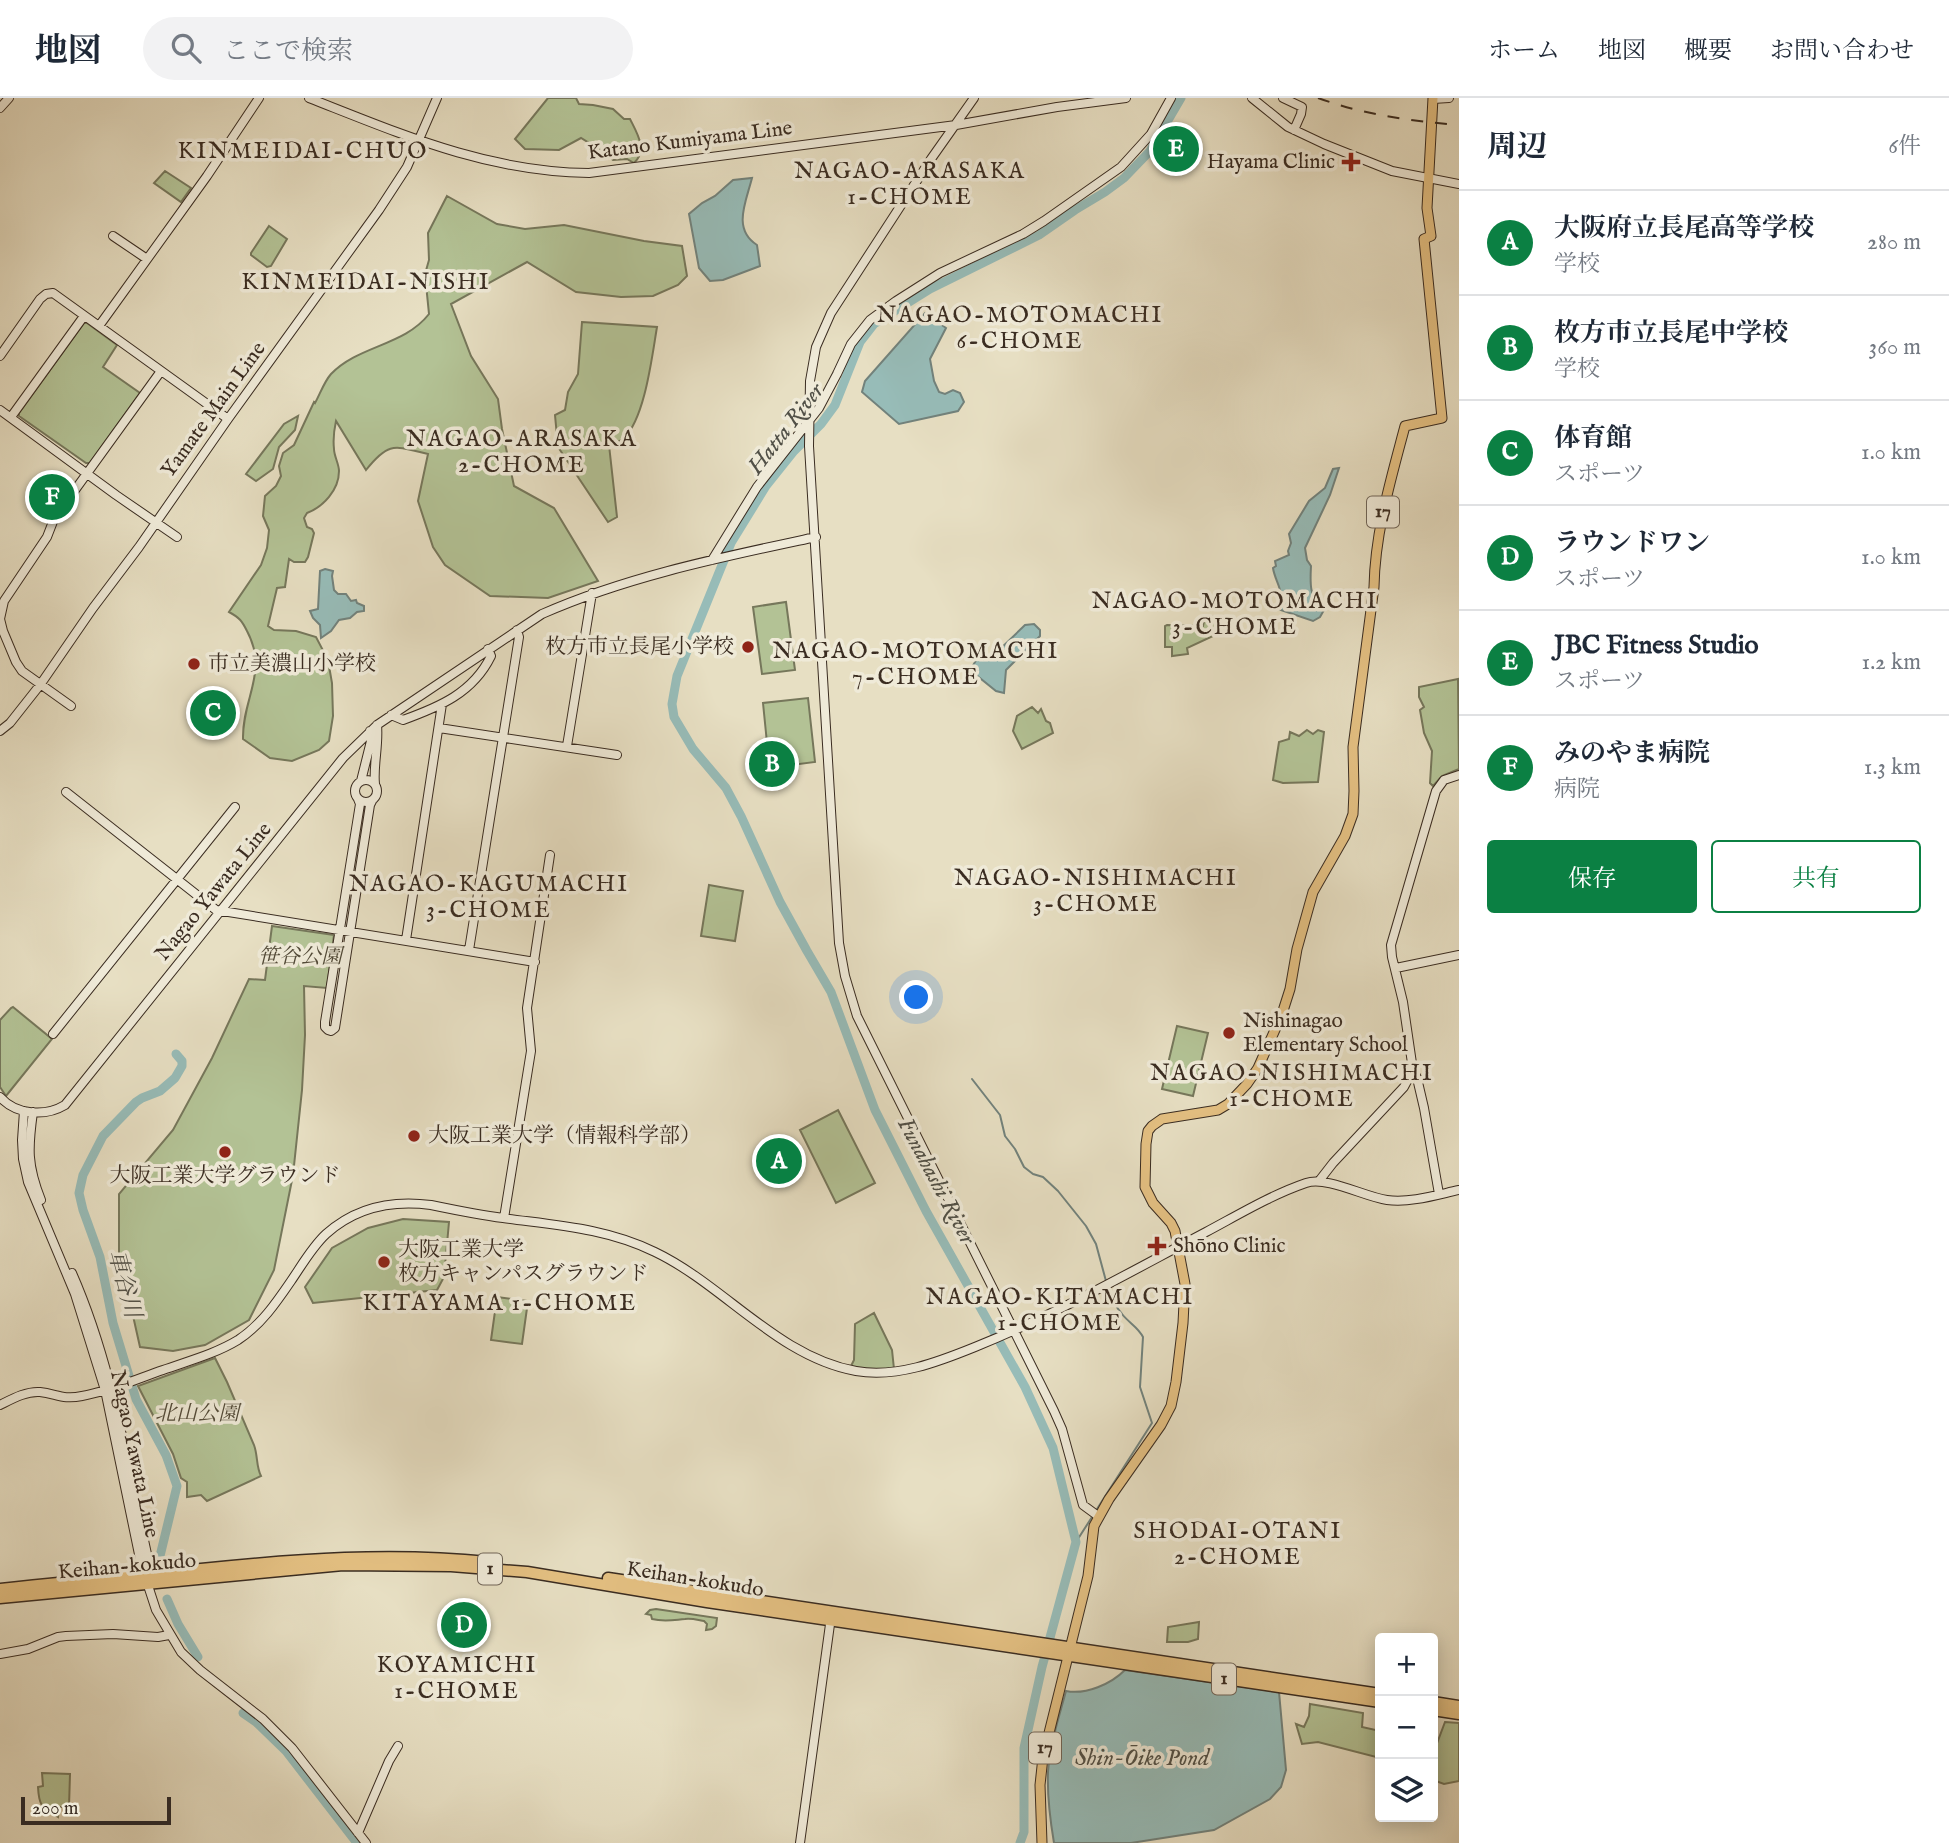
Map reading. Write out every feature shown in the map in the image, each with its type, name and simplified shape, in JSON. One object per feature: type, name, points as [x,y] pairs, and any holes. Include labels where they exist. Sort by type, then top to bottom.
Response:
[{"type":"highway","name":"Keihan-kokudo","points":[[0,1598],[260,1563],[354,1557],[453,1559],[529,1566],[1034,1646],[1375,1693]]},
{"type":"highway","name":"Keihan-kokudo","points":[[0,1588],[146,1577]]},
{"type":"highway","name":"Keihan-kokudo","points":[[831,1615],[1010,1652],[1034,1646]]},
{"type":"highway","name":"Keihan-kokudo","points":[[1064,1650],[1375,1701]]},
{"type":"highway","points":[[1438,1703],[1459,1706]]},
{"type":"highway","points":[[1438,1711],[1459,1714]]},
{"type":"main road","name":"17","points":[[1042,1843],[1040,1785],[1043,1756],[1064,1650],[1088,1576],[1094,1526],[1098,1516],[1161,1425],[1171,1406],[1178,1371],[1185,1284],[1175,1231],[1148,1196],[1145,1186],[1148,1131],[1162,1118],[1218,1110],[1228,1104],[1258,1068],[1282,1014],[1312,892],[1345,836],[1353,814],[1353,747],[1384,503],[1405,426],[1442,418],[1424,239],[1431,236],[1427,208],[1433,99]]},
{"type":"street","points":[[0,108],[9,98]]},
{"type":"street","points":[[99,326],[207,176],[259,98]]},
{"type":"street","name":"Katano Kumiyama Line","points":[[309,98],[462,155],[549,171],[589,173],[956,125],[1125,98]]},
{"type":"street","name":"Yamate Main Line","points":[[0,731],[10,723],[40,685],[387,199],[407,167],[437,98]]},
{"type":"street","points":[[974,98],[831,313],[816,347],[813,361],[808,398],[809,446],[839,943],[857,1016],[1062,1429],[1083,1505],[1098,1516]]},
{"type":"street","points":[[714,559],[757,487],[809,425],[850,344],[870,320],[940,273],[1023,234],[1121,167],[1151,134],[1171,98]]},
{"type":"street","points":[[1252,98],[1294,130],[1324,144],[1392,171],[1459,184]]},
{"type":"street","points":[[1269,110],[1283,98],[1303,107],[1294,130]]},
{"type":"street","points":[[1433,99],[1449,98]]},
{"type":"street","points":[[113,236],[146,260]]},
{"type":"street","points":[[0,356],[46,293],[53,293],[228,419]]},
{"type":"street","points":[[10,417],[84,316]]},
{"type":"street","points":[[71,706],[22,671],[3,631],[1,612],[4,601],[47,537],[54,519],[161,371]]},
{"type":"street","points":[[0,410],[177,537]]},
{"type":"street","name":"Nagao Yawata Line","points":[[366,1843],[292,1748],[263,1719],[181,1653],[156,1610],[146,1577],[149,1563],[109,1389],[75,1294],[28,1182],[22,1139],[28,1112],[45,1113],[65,1105],[343,758],[373,728],[542,614],[592,593],[714,559],[816,537]]},
{"type":"street","points":[[568,746],[592,593]]},
{"type":"street","points":[[469,950],[519,637],[517,630]]},
{"type":"street","name":"Nagao Yawata Line","points":[[391,715],[403,720],[442,704],[469,687],[481,676],[491,656],[488,649]]},
{"type":"street","points":[[406,940],[442,704]]},
{"type":"street","points":[[373,728],[377,756],[374,776],[377,791],[370,805],[335,1028],[331,1031],[325,1027],[360,804],[355,789],[361,781],[373,728]]},
{"type":"street","points":[[439,728],[617,755]]},
{"type":"street","points":[[1439,1194],[1391,945],[1436,791],[1444,780],[1459,775]]},
{"type":"street","points":[[361,781],[369,780],[375,784]]},
{"type":"street","points":[[66,792],[221,911],[535,962]]},
{"type":"street","points":[[358,799],[372,801]]},
{"type":"street","points":[[53,1034],[235,807]]},
{"type":"street","points":[[504,1218],[531,1051],[527,1008],[550,855]]},
{"type":"street","points":[[351,859],[361,861]]},
{"type":"street","points":[[346,894],[355,896]]},
{"type":"street","points":[[1396,968],[1459,955]]},
{"type":"street","points":[[334,964],[344,966]]},
{"type":"street","points":[[329,998],[339,1000]]},
{"type":"street","points":[[1319,1181],[1404,1087],[1413,1070]]},
{"type":"street","points":[[0,1097],[11,1108],[28,1112]]},
{"type":"street","points":[[0,1405],[22,1395],[37,1392],[67,1398],[82,1396],[224,1348],[251,1330],[270,1311],[327,1233],[356,1215],[381,1205],[413,1203],[536,1221],[601,1233],[636,1243],[672,1261],[801,1351],[855,1371],[875,1372],[928,1366],[1006,1334],[1306,1183],[1319,1181],[1389,1200],[1411,1200],[1459,1190]]},
{"type":"street","points":[[800,1843],[831,1615]]},
{"type":"street","points":[[0,1654],[27,1649],[66,1636],[169,1635]]},
{"type":"street","points":[[358,1833],[398,1746]]},
{"type":"green space","points":[[548,98],[576,98],[579,104],[613,109],[624,119],[630,119],[640,141],[638,158],[634,163],[627,159],[613,160],[581,138],[559,150],[525,149],[515,139]]},
{"type":"green space","points":[[165,171],[191,188],[181,202],[154,183]]},
{"type":"green space","points":[[447,196],[497,224],[525,229],[564,225],[682,246],[687,276],[678,285],[653,296],[621,297],[576,292],[527,262],[451,304],[471,356],[498,399],[514,486],[554,508],[598,581],[548,598],[490,596],[445,565],[433,547],[418,501],[428,454],[393,448],[381,454],[366,470],[336,421],[334,446],[339,471],[336,485],[324,502],[304,518],[307,527],[314,533],[308,557],[305,562],[289,559],[285,587],[277,588],[268,626],[274,630],[296,631],[316,637],[328,660],[332,683],[333,716],[329,741],[319,750],[292,761],[270,758],[243,739],[256,659],[244,625],[229,612],[261,565],[267,548],[269,530],[263,516],[265,496],[276,486],[281,476],[279,466],[283,453],[294,445],[314,402],[331,374],[342,364],[407,333],[429,314],[425,274],[429,260],[428,233]]},
{"type":"green space","points":[[269,226],[287,239],[271,266],[267,267],[251,253]]},
{"type":"green space","points":[[582,322],[657,327],[646,386],[637,416],[624,438],[609,445],[617,517],[608,522],[558,447],[555,415],[565,410],[568,392],[578,374]]},
{"type":"green space","points":[[84,323],[117,345],[103,367],[140,393],[90,463],[86,463],[19,416]]},
{"type":"green space","points":[[298,416],[295,430],[279,447],[273,469],[256,481],[246,474],[284,424]]},
{"type":"green space","points":[[786,602],[795,670],[762,674],[753,607]]},
{"type":"green space","points":[[1216,616],[1216,632],[1187,648],[1188,654],[1172,656],[1172,647],[1165,647],[1165,626],[1203,626],[1205,617]]},
{"type":"green space","points":[[1458,679],[1459,769],[1442,776],[1433,786],[1430,783],[1432,751],[1424,733],[1420,710],[1424,707],[1419,697],[1419,687]]},
{"type":"green space","points":[[808,698],[815,762],[784,766],[767,743],[763,703]]},
{"type":"green space","points":[[1032,707],[1038,713],[1041,709],[1053,733],[1022,749],[1013,731],[1017,716]]},
{"type":"green space","points":[[1307,730],[1313,734],[1318,730],[1324,732],[1318,782],[1283,783],[1273,780],[1279,742],[1289,739],[1290,732],[1299,736]]},
{"type":"green space","points":[[709,885],[743,891],[735,941],[701,936]]},
{"type":"green space","name":"大阪工業大学グラウンド","points":[[272,926],[334,935],[327,988],[304,986],[302,1090],[293,1175],[274,1270],[249,1320],[205,1345],[173,1351],[140,1347],[119,1253],[119,1194],[173,1130],[212,1058],[249,979],[265,980]]},
{"type":"green space","points":[[13,1007],[52,1039],[6,1096],[0,1087],[0,1020]]},
{"type":"green space","points":[[1177,1026],[1208,1033],[1193,1096],[1162,1089]]},
{"type":"green space","points":[[838,1110],[875,1183],[836,1203],[800,1130]]},
{"type":"green space","name":"大阪工業大学 枚方キャンパスグラウンド","points":[[403,1219],[449,1222],[444,1277],[437,1290],[313,1303],[305,1287],[332,1248],[368,1228]]},
{"type":"green space","points":[[497,1297],[528,1301],[522,1344],[491,1340]]},
{"type":"green space","points":[[874,1313],[892,1350],[894,1369],[859,1369],[851,1366],[854,1360],[855,1324]]},
{"type":"green space","name":"北山公園","points":[[215,1358],[254,1445],[261,1476],[207,1501],[201,1495],[187,1497],[187,1482],[181,1478],[173,1454],[138,1386]]},
{"type":"green space","points":[[656,1609],[717,1618],[716,1626],[706,1630],[707,1624],[704,1621],[652,1619],[651,1615],[646,1614]]},
{"type":"green space","points":[[1199,1622],[1198,1639],[1167,1642],[1168,1627]]},
{"type":"green space","points":[[1310,1704],[1363,1713],[1362,1727],[1375,1730],[1375,1757],[1318,1742],[1302,1744],[1296,1724],[1304,1727]]},
{"type":"green space","points":[[1445,1722],[1459,1723],[1459,1781],[1444,1784],[1438,1782],[1438,1741]]},
{"type":"green space","points":[[42,1773],[70,1774],[69,1807],[59,1807],[58,1817],[45,1808],[39,1799],[38,1787],[43,1786]]},
{"type":"water","points":[[752,178],[744,206],[743,223],[749,239],[757,245],[760,266],[723,280],[710,281],[699,268],[689,214],[733,180]]},
{"type":"water","points":[[925,313],[946,328],[930,359],[934,381],[939,392],[945,394],[953,390],[960,393],[964,402],[958,411],[899,424],[862,392],[865,381]]},
{"type":"water","points":[[1339,468],[1330,495],[1305,548],[1311,566],[1313,595],[1324,610],[1320,617],[1313,621],[1275,608],[1281,593],[1273,568],[1276,566],[1275,561],[1289,555],[1289,534],[1309,501],[1325,488],[1333,469]]},
{"type":"water","points":[[320,571],[333,571],[334,590],[338,594],[346,594],[351,601],[356,600],[364,606],[364,611],[339,620],[331,631],[321,638],[320,625],[310,611],[318,609]]},
{"type":"water","points":[[1034,624],[1040,630],[1040,636],[1006,670],[1004,693],[996,691],[970,670],[977,659],[995,654],[1025,625]]},
{"type":"water","name":"Shin-Ōike Pond","points":[[1125,1670],[1279,1692],[1286,1770],[1281,1787],[1270,1799],[1214,1830],[1131,1843],[1054,1843],[1048,1772],[1066,1691],[1098,1687]]},
{"type":"waterway","name":"Funahashi River","points":[[1020,1843],[1024,1832],[1024,1748],[1042,1667],[1076,1542],[1053,1448],[1025,1387],[926,1211],[875,1110],[831,992],[780,902],[741,816],[726,788],[693,749],[674,717],[672,704],[677,676],[731,543],[766,486],[835,405],[860,342],[874,324],[930,289],[1039,235],[1105,192],[1124,178],[1150,151],[1181,98]]},
{"type":"waterway","name":"車谷川","points":[[160,1556],[177,1486],[166,1455],[136,1399],[113,1323],[100,1257],[79,1193],[83,1175],[103,1136],[136,1102],[160,1091],[175,1078],[182,1066],[182,1061],[176,1054]]},
{"type":"waterway","points":[[972,1079],[1000,1115],[1005,1136],[1024,1167],[1043,1177],[1058,1191],[1086,1226],[1096,1244],[1106,1281]]},
{"type":"waterway","points":[[1097,1509],[1152,1423],[1140,1387],[1143,1337],[1117,1308],[1108,1287]]},
{"type":"waterway","points":[[1076,1542],[1092,1517]]},
{"type":"waterway","name":"車谷川","points":[[167,1599],[198,1657]]},
{"type":"waterway","name":"車谷川","points":[[243,1713],[286,1751],[357,1843]]},
{"type":"railway","points":[[1318,98],[1388,116],[1459,125]]},
{"type":"place","name":"JBC Fitness Studio","points":[[1176,149]]},
{"type":"place","name":"Hayama Clinic","points":[[1351,162]]},
{"type":"place","name":"みのやま病院","points":[[52,497]]},
{"type":"place","name":"枚方市立長尾小学校","points":[[748,647]]},
{"type":"place","name":"市立美濃山小学校","points":[[194,664]]},
{"type":"place","name":"体育館","points":[[213,713]]},
{"type":"place","name":"枚方市立長尾中学校","points":[[772,764]]},
{"type":"place","name":"Nishinagao Elementary School","points":[[1229,1033]]},
{"type":"place","name":"大阪工業大学（情報科学部）","points":[[414,1136]]},
{"type":"place","name":"大阪工業大学グラウンド","points":[[225,1152]]},
{"type":"place","name":"大阪府立長尾高等学校","points":[[779,1161]]},
{"type":"place","name":"Shōno Clinic","points":[[1157,1246]]},
{"type":"place","name":"大阪工業大学 枚方キャンパスグラウンド","points":[[384,1262]]},
{"type":"place","name":"ラウンドワン","points":[[464,1625]]},
{"type":"district","name":"KINMEIDAI-CHUO","points":[[303,151]]},
{"type":"district","name":"NAGAO-ARASAKA 1-CHOME","points":[[910,184]]},
{"type":"district","name":"KINMEIDAI-NISHI","points":[[366,282]]},
{"type":"district","name":"NAGAO-MOTOMACHI 6-CHOME","points":[[1020,328]]},
{"type":"district","name":"NAGAO-ARASAKA 2-CHOME","points":[[522,452]]},
{"type":"district","name":"NAGAO-MOTOMACHI 3-CHOME","points":[[1235,614]]},
{"type":"district","name":"NAGAO-MOTOMACHI 7-CHOME","points":[[916,664]]},
{"type":"district","name":"NAGAO-NISHIMACHI 3-CHOME","points":[[1096,891]]},
{"type":"district","name":"NAGAO-KAGUMACHI 3-CHOME","points":[[489,897]]},
{"type":"district","name":"NAGAO-NISHIMACHI 1-CHOME","points":[[1292,1086]]},
{"type":"district","name":"KITAYAMA 1-CHOME","points":[[500,1303]]},
{"type":"district","name":"NAGAO-KITAMACHI 1-CHOME","points":[[1060,1310]]},
{"type":"district","name":"SHODAI-OTANI 2-CHOME","points":[[1238,1544]]},
{"type":"district","name":"KOYAMICHI 1-CHOME","points":[[457,1678]]},
{"type":"water label","name":"Hatta River","points":[[786,429]]},
{"type":"park label","name":"笹谷公園","points":[[300,957]]}]
